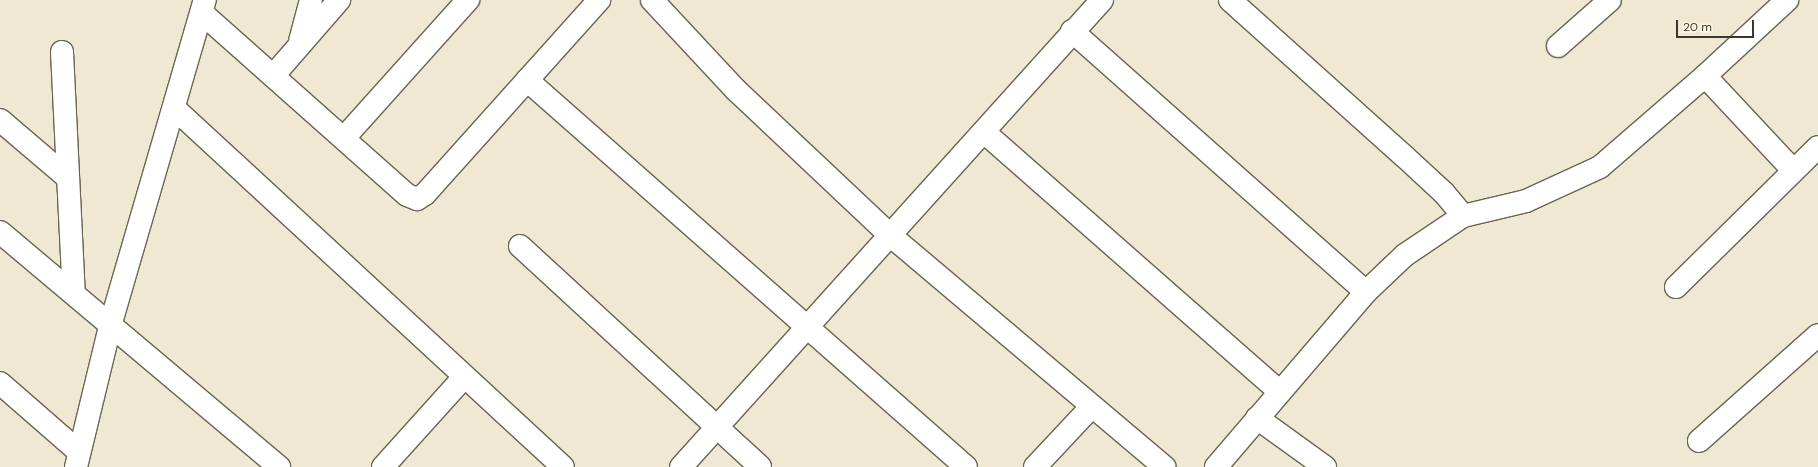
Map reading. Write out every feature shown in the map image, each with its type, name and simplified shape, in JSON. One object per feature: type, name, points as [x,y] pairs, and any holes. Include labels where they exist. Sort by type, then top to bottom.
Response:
[{"type":"street","points":[[299,46],[311,0]]},
{"type":"street","points":[[273,76],[339,0]]},
{"type":"street","points":[[344,138],[468,0]]},
{"type":"street","points":[[77,459],[110,326],[204,6],[273,76],[407,195],[418,199],[599,0]]},
{"type":"street","points":[[652,0],[736,90],[891,236],[1164,467]]},
{"type":"street","points":[[681,467],[717,430],[809,328],[1072,31],[1102,0]]},
{"type":"street","points":[[1230,0],[1444,193],[1463,216]]},
{"type":"street","points":[[1558,46],[1610,0]]},
{"type":"street","points":[[1216,467],[1366,292],[1405,255],[1463,216],[1526,201],[1600,167],[1706,76],[1787,0]]},
{"type":"street","points":[[1072,31],[1366,292]]},
{"type":"street","points":[[62,52],[74,294]]},
{"type":"street","points":[[1706,76],[1792,170]]},
{"type":"street","points":[[527,80],[966,467]]},
{"type":"street","points":[[174,108],[563,467]]},
{"type":"street","points":[[0,120],[67,176]]},
{"type":"street","points":[[984,132],[1280,392]]},
{"type":"street","points":[[1676,287],[1792,170],[1818,147]]},
{"type":"street","points":[[0,232],[279,467]]},
{"type":"street","points":[[520,246],[717,430],[760,467]]},
{"type":"street","points":[[1699,441],[1818,335]]},
{"type":"street","points":[[383,467],[464,377]]},
{"type":"street","points":[[0,383],[77,459]]},
{"type":"street","points":[[1035,467],[1092,406]]},
{"type":"street","points":[[1257,418],[1325,467]]}]
